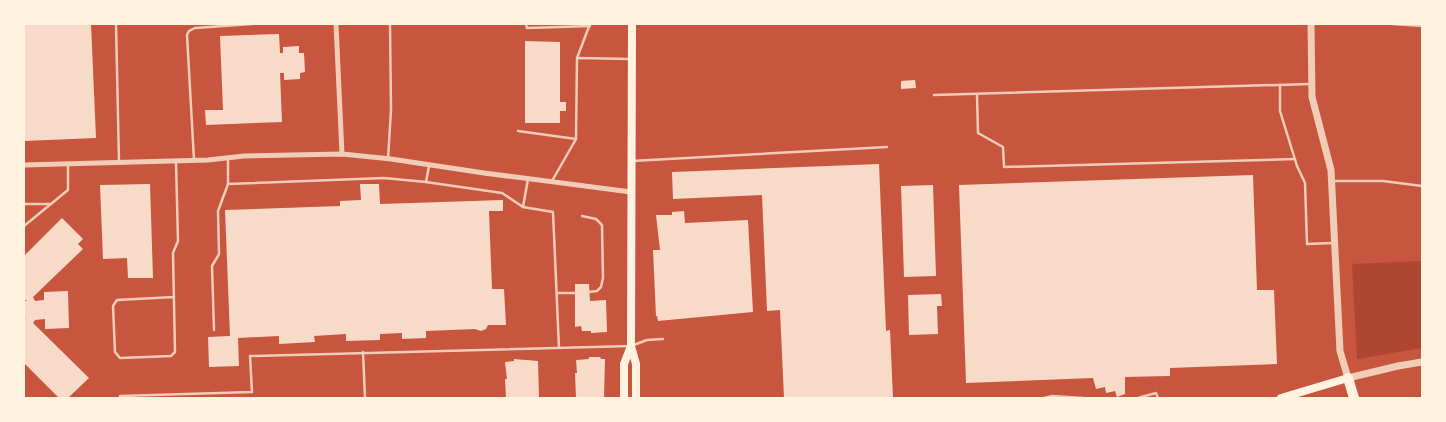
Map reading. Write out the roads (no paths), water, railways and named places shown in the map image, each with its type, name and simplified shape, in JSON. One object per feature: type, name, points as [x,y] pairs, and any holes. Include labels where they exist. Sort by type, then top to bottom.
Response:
[{"type":"highway","points":[[1348,378],[1354,398]]},
{"type":"main road","points":[[632,24],[631,346],[636,364],[636,398]]},
{"type":"main road","points":[[624,398],[624,364],[631,346]]},
{"type":"main road","points":[[1281,398],[1348,378]]},
{"type":"street","points":[[336,24],[342,154]]},
{"type":"street","points":[[1311,24],[1312,97],[1331,170],[1340,351],[1348,378],[1422,362]]},
{"type":"street","points":[[24,165],[342,154],[631,192]]},
{"type":"lane","points":[[116,24],[119,162]]},
{"type":"lane","points":[[194,160],[187,35],[189,31],[195,28],[252,24]]},
{"type":"lane","points":[[388,159],[391,110],[390,24]]},
{"type":"lane","points":[[526,24],[526,28],[590,25],[577,58],[576,139],[552,181]]},
{"type":"lane","points":[[1393,24],[1422,26]]},
{"type":"lane","points":[[577,58],[632,59]]},
{"type":"lane","points":[[934,95],[1312,84]]},
{"type":"lane","points":[[1280,85],[1280,111],[1295,159],[1305,183],[1307,244],[1335,243]]},
{"type":"lane","points":[[977,95],[978,134],[1003,147],[1004,167],[1295,159]]},
{"type":"lane","points":[[518,131],[576,139]]},
{"type":"lane","points":[[631,161],[888,147]]},
{"type":"lane","points":[[214,330],[212,266],[218,254],[218,211],[228,184],[228,158]]},
{"type":"lane","points":[[174,297],[117,300],[113,306],[115,352],[120,358],[171,356],[175,352],[174,297],[173,253],[178,241],[176,160]]},
{"type":"lane","points":[[24,226],[68,190],[68,164]]},
{"type":"lane","points":[[426,182],[430,165]]},
{"type":"lane","points":[[228,184],[384,178],[502,193],[523,207],[553,212],[558,348]]},
{"type":"lane","points":[[523,207],[528,178]]},
{"type":"lane","points":[[1332,181],[1383,181],[1422,186]]},
{"type":"lane","points":[[24,204],[51,204]]},
{"type":"lane","points":[[582,216],[600,220],[603,229],[602,284],[597,291],[589,292]]},
{"type":"lane","points":[[556,293],[575,293]]},
{"type":"lane","points":[[120,398],[120,396],[252,392],[250,356],[631,346],[647,340],[663,340]]},
{"type":"lane","points":[[363,352],[365,398]]},
{"type":"lane","points":[[1138,398],[1156,393],[1158,398]]},
{"type":"lane","points":[[1044,398],[1052,396],[1083,398]]}]
